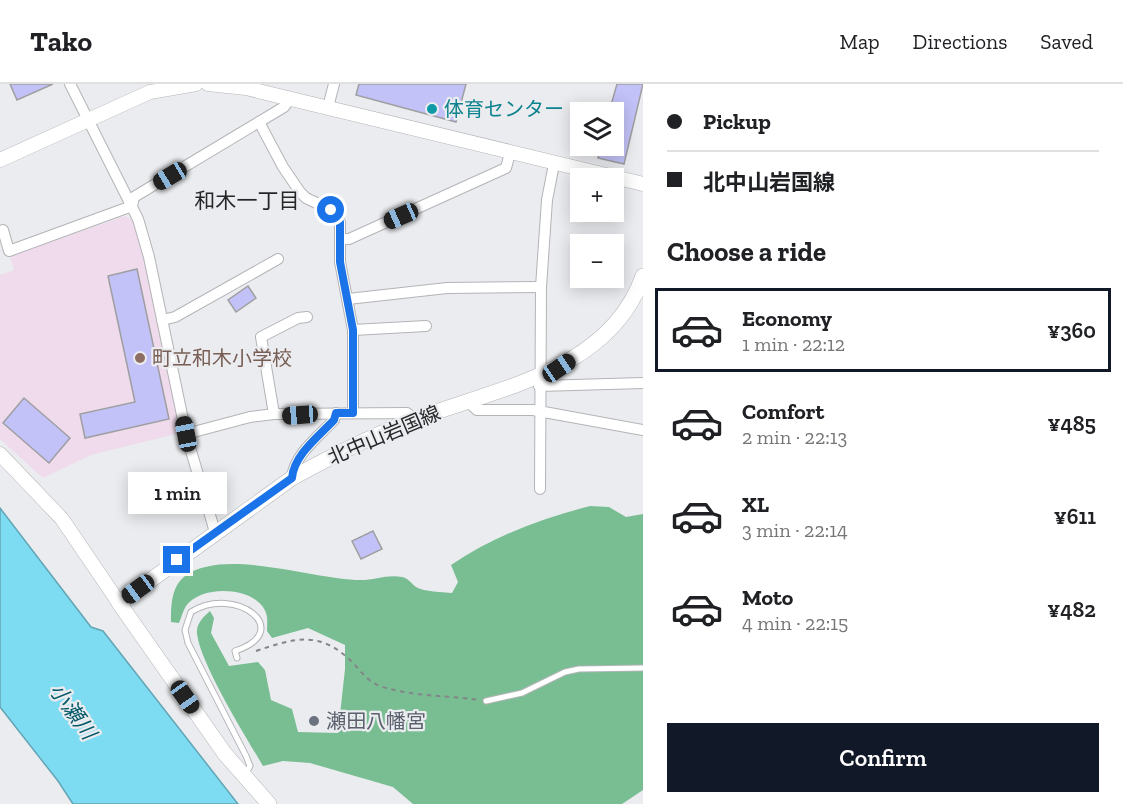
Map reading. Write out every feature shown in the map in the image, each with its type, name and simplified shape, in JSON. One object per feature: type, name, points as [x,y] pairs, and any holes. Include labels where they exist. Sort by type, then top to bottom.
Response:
[{"type":"main road","name":"北中山岩国線","points":[[119,603],[292,478],[415,419],[467,401],[539,381],[601,338],[623,313],[643,276]]},
{"type":"main road","points":[[119,603],[243,777],[269,804]]},
{"type":"street","points":[[70,84],[132,206],[149,257],[186,434],[210,522],[215,532]]},
{"type":"street","points":[[0,160],[150,92],[196,84]]},
{"type":"street","points":[[208,84],[246,88],[643,184]]},
{"type":"street","points":[[328,107],[334,84]]},
{"type":"street","points":[[132,206],[134,197],[284,107],[291,99]]},
{"type":"street","points":[[259,122],[282,167],[300,192],[306,198],[331,210],[340,222],[342,239],[340,262],[353,330],[353,413]]},
{"type":"street","points":[[342,239],[349,239],[506,168],[510,153]]},
{"type":"street","points":[[540,489],[541,287],[547,200],[554,164]]},
{"type":"street","points":[[3,230],[9,251],[132,206]]},
{"type":"street","points":[[162,320],[175,317],[278,260]]},
{"type":"street","points":[[348,299],[447,288],[541,287]]},
{"type":"street","points":[[274,414],[261,337],[298,318],[308,316]]},
{"type":"street","points":[[353,330],[426,326]]},
{"type":"street","points":[[539,381],[643,383]]},
{"type":"street","points":[[467,401],[477,410],[540,411],[643,429]]},
{"type":"street","points":[[292,478],[293,467],[301,455],[334,420],[336,413]]},
{"type":"street","points":[[186,434],[250,417],[274,414],[407,413],[415,419]]},
{"type":"street","points":[[0,454],[62,519],[119,603]]},
{"type":"lane","points":[[237,658],[235,651],[247,647],[257,637],[260,621],[257,614],[248,609],[211,601],[191,612],[185,630],[188,643],[246,756],[250,766],[243,777]]},
{"type":"lane","points":[[486,701],[533,689],[572,670],[643,668]]},
{"type":"path","points":[[237,658],[293,639],[304,638],[337,647],[368,679],[379,686],[423,695],[486,701]]},
{"type":"shaded area","points":[[125,216],[133,220],[147,267],[180,433],[91,455],[43,478],[0,439],[0,275],[14,270],[10,256]]},
{"type":"green space","points":[[590,506],[609,507],[626,517],[643,514],[643,790],[622,804],[413,804],[393,787],[310,763],[283,761],[263,766],[225,701],[207,664],[197,634],[201,621],[210,611],[214,618],[211,633],[229,666],[258,662],[265,670],[271,700],[292,709],[298,732],[338,733],[345,669],[345,645],[308,628],[272,638],[267,631],[267,615],[261,604],[252,597],[228,591],[216,591],[193,599],[186,606],[179,623],[171,622],[173,597],[180,580],[202,568],[223,564],[270,567],[342,579],[361,580],[397,576],[406,578],[420,589],[452,593],[458,582],[451,565],[484,545],[518,530]]},
{"type":"water","name":"小瀬川","points":[[0,508],[91,627],[103,631],[238,804],[73,804],[58,781],[0,707]]},
{"type":"building","points":[[10,84],[53,84],[17,100]]},
{"type":"building","name":"体育センター","points":[[359,84],[466,84],[456,122],[356,95]]},
{"type":"building","points":[[617,84],[643,84],[624,164],[598,158],[598,156],[624,156],[624,102],[612,102]]},
{"type":"building","points":[[137,269],[169,419],[85,438],[80,414],[135,402],[108,276]]},
{"type":"building","points":[[248,286],[256,298],[236,312],[228,300]]},
{"type":"building","points":[[24,398],[70,438],[49,463],[3,423]]},
{"type":"building","points":[[373,531],[382,549],[361,559],[352,541]]},
{"type":"place","name":"体育センター","points":[[432,109]]},
{"type":"place","name":"町立和木小学校","points":[[140,358]]},
{"type":"place","name":"瀬田八幡宮","points":[[314,721]]},
{"type":"district","name":"和木一丁目","points":[[247,200]]},
{"type":"route","points":[[177,560],[292,478],[293,467],[301,455],[334,420],[336,413],[353,413],[353,330],[340,262],[342,233],[340,222],[331,210]]}]
